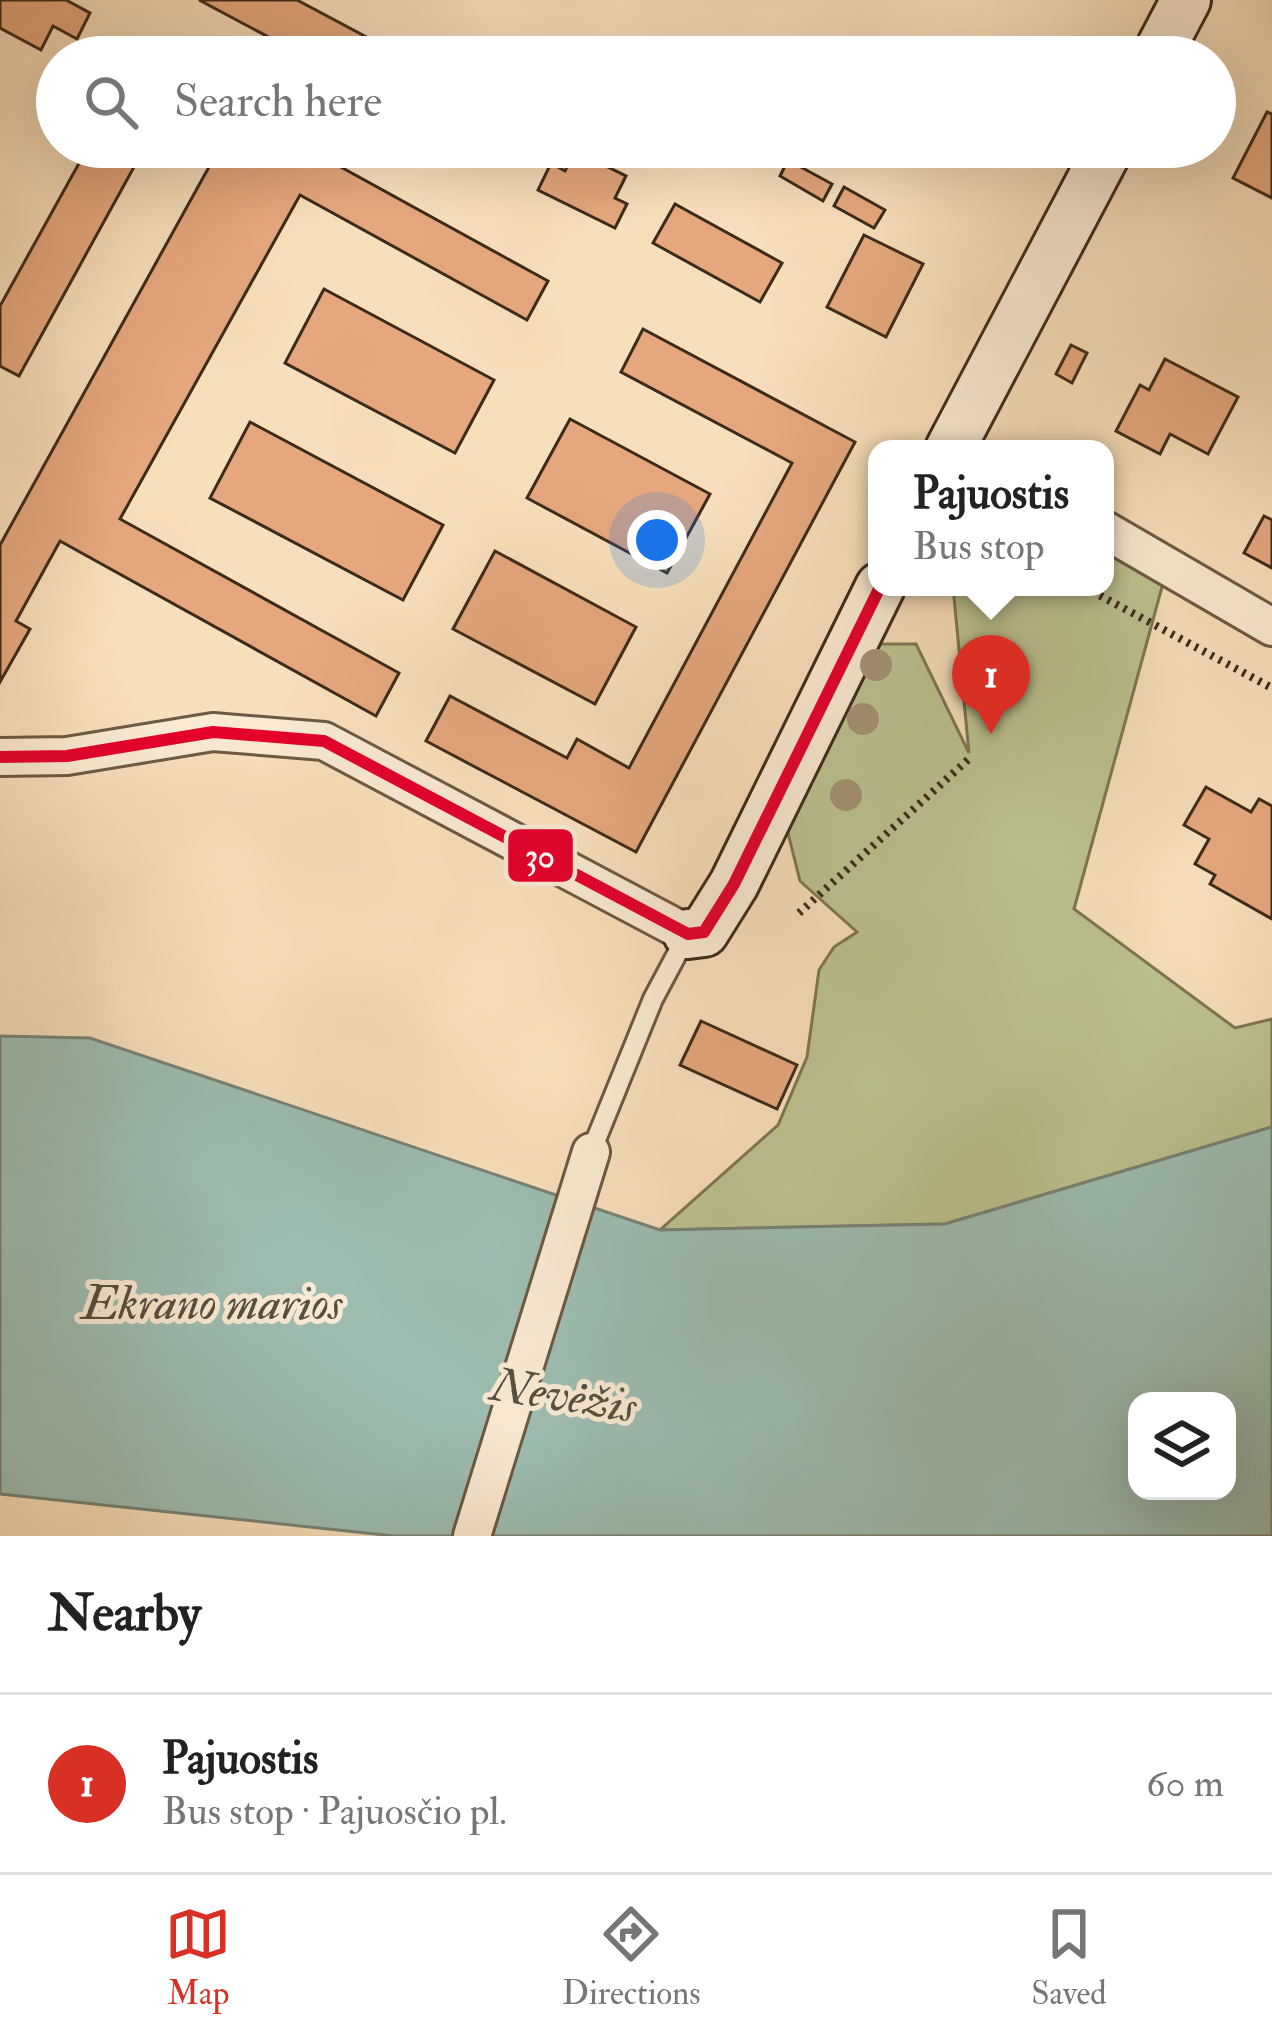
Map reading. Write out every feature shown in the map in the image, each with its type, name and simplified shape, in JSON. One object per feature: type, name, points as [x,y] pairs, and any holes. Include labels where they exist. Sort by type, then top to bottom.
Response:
[{"type":"main road","points":[[1167,36],[1186,0]]},
{"type":"main road","points":[[959,440],[1098,168]]},
{"type":"main road","points":[[688,934],[704,932],[734,884],[876,596]]},
{"type":"street","points":[[1114,535],[1272,627]]},
{"type":"street","points":[[0,757],[67,756],[213,732],[324,740],[688,934]]},
{"type":"street","points":[[472,1536],[591,1152]]},
{"type":"lane","points":[[591,1152],[653,999],[688,934]]},
{"type":"path","points":[[1101,596],[1272,688]]},
{"type":"path","points":[[800,913],[970,757]]},
{"type":"green space","points":[[1114,535],[1168,565],[1074,909],[1235,1028],[1272,1019],[1272,1127],[945,1224],[660,1230],[778,1125],[807,1057],[819,970],[834,947],[857,932],[800,881],[783,813],[868,644],[916,644],[969,753],[954,596],[1114,596]]},
{"type":"water","name":"Ekrano marios","points":[[0,1036],[90,1038],[660,1230],[945,1224],[1272,1127],[1272,1536],[394,1536],[0,1494]]},
{"type":"building","points":[[0,0],[66,0],[90,13],[78,36],[53,26],[48,36],[36,36],[36,47],[0,28]]},
{"type":"building","points":[[199,0],[297,0],[365,36],[267,36]]},
{"type":"building","points":[[1267,112],[1272,114],[1272,198],[1233,178]]},
{"type":"building","points":[[76,168],[133,168],[19,376],[0,366],[0,306]]},
{"type":"building","points":[[208,168],[343,168],[548,281],[527,320],[300,195],[120,519],[399,673],[376,716],[60,541],[16,621],[30,629],[0,682],[0,545]]},
{"type":"building","points":[[549,168],[610,168],[626,176],[615,198],[627,204],[615,228],[538,190]]},
{"type":"building","points":[[784,168],[803,168],[832,184],[823,201],[780,176]]},
{"type":"building","points":[[844,187],[885,210],[874,228],[834,206]]},
{"type":"building","points":[[675,204],[782,263],[760,302],[653,243]]},
{"type":"building","points":[[864,235],[923,264],[886,337],[827,307]]},
{"type":"building","points":[[324,289],[494,380],[455,453],[285,363]]},
{"type":"building","points":[[643,329],[855,442],[636,852],[426,741],[450,696],[567,758],[577,739],[629,768],[792,463],[621,372]]},
{"type":"building","points":[[1071,345],[1087,353],[1072,383],[1056,374]]},
{"type":"building","points":[[1165,359],[1238,397],[1208,454],[1170,434],[1160,454],[1116,431],[1140,385],[1149,390]]},
{"type":"building","points":[[570,419],[710,494],[667,573],[527,498]]},
{"type":"building","points":[[250,422],[443,525],[403,600],[210,498]]},
{"type":"building","points":[[1264,516],[1272,520],[1272,568],[1244,553]]},
{"type":"building","points":[[495,551],[636,627],[595,704],[453,629]]},
{"type":"building","points":[[1206,787],[1251,812],[1259,799],[1272,806],[1272,919],[1210,884],[1215,875],[1195,864],[1209,839],[1184,825]]},
{"type":"building","points":[[701,1021],[797,1065],[777,1109],[680,1065]]},
{"type":"transit line","name":"30","points":[[0,757],[67,756],[213,732],[324,741],[688,934],[704,932],[734,884],[876,596]]},
{"type":"place","name":"Pajuostis","points":[[991,734]]},
{"type":"water label","name":"Nevėžis","points":[[564,1394]]}]
